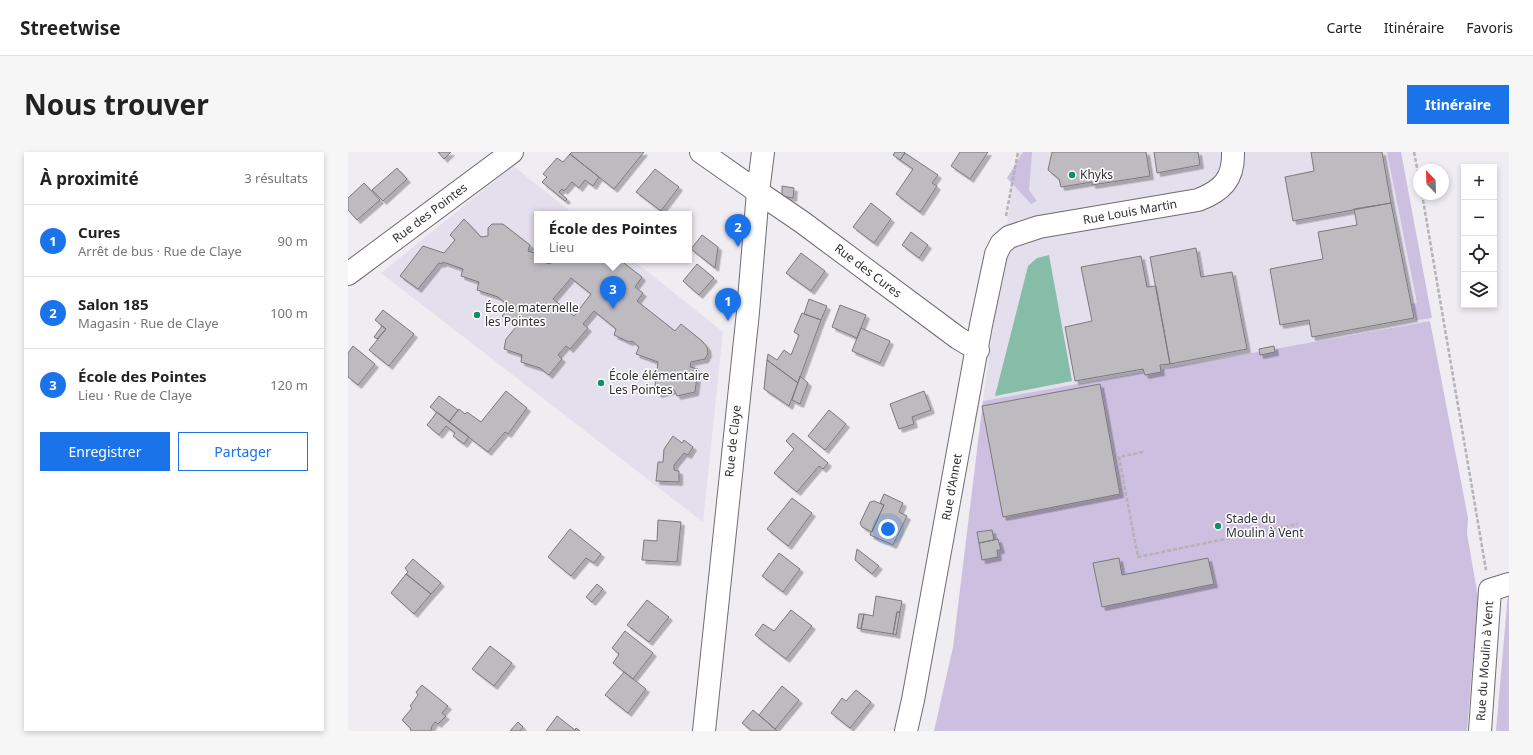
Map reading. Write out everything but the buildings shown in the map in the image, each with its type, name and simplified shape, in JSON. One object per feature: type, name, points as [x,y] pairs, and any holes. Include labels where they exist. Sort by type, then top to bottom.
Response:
[{"type":"street","name":"Rue des Pointes","points":[[348,274],[512,152]]},
{"type":"street","name":"Rue des Cures","points":[[701,152],[802,222],[978,350]]},
{"type":"street","name":"Rue de Claye","points":[[704,731],[748,312],[758,192],[763,152]]},
{"type":"street","name":"Rue Louis Martin","points":[[1001,244],[1009,236],[1039,227],[1198,200],[1210,196],[1220,189],[1229,178],[1234,164],[1233,152]]},
{"type":"street","name":"Rue d'Annet","points":[[906,731],[996,254],[1001,244]]},
{"type":"street","name":"Rue du Moulin à Vent","points":[[1480,731],[1499,587]]},
{"type":"path","points":[[1001,244],[1018,152]]},
{"type":"path","points":[[1414,152],[1416,164]]},
{"type":"path","points":[[1423,200],[1499,587]]},
{"type":"path","points":[[1143,452],[1120,457],[1138,557],[1298,524]]},
{"type":"shaded area","points":[[1017,152],[1401,152],[1430,321],[983,401]]},
{"type":"shaded area","points":[[1023,152],[1032,152],[1029,190],[1037,201],[1031,204],[1007,178]]},
{"type":"shaded area","points":[[1387,152],[1401,152],[1432,318],[1416,320],[1412,304],[1417,303]]},
{"type":"shaded area","points":[[513,166],[570,211],[534,211],[534,263],[637,263],[723,332],[703,522],[381,273]]},
{"type":"shaded area","points":[[1049,255],[1072,381],[995,396],[1028,266],[1037,258]]},
{"type":"shaded area","name":"Stade du Moulin à Vent","points":[[1430,321],[1468,518],[1467,534],[1478,597],[1467,731],[934,731],[953,647],[983,401]]},
{"type":"shaded area","points":[[1509,592],[1509,731],[1496,731],[1508,593]]},
{"type":"place","name":"Khyks","points":[[1072,175]]},
{"type":"place","name":"Salon 185","points":[[738,247]]},
{"type":"place","name":"École des Pointes","points":[[613,309]]},
{"type":"place","name":"École maternelle les Pointes","points":[[477,315]]},
{"type":"place","name":"Cures","points":[[728,321]]},
{"type":"place","name":"École élémentaire Les Pointes","points":[[601,383]]},
{"type":"place","name":"Stade du Moulin à Vent","points":[[1218,526]]}]
